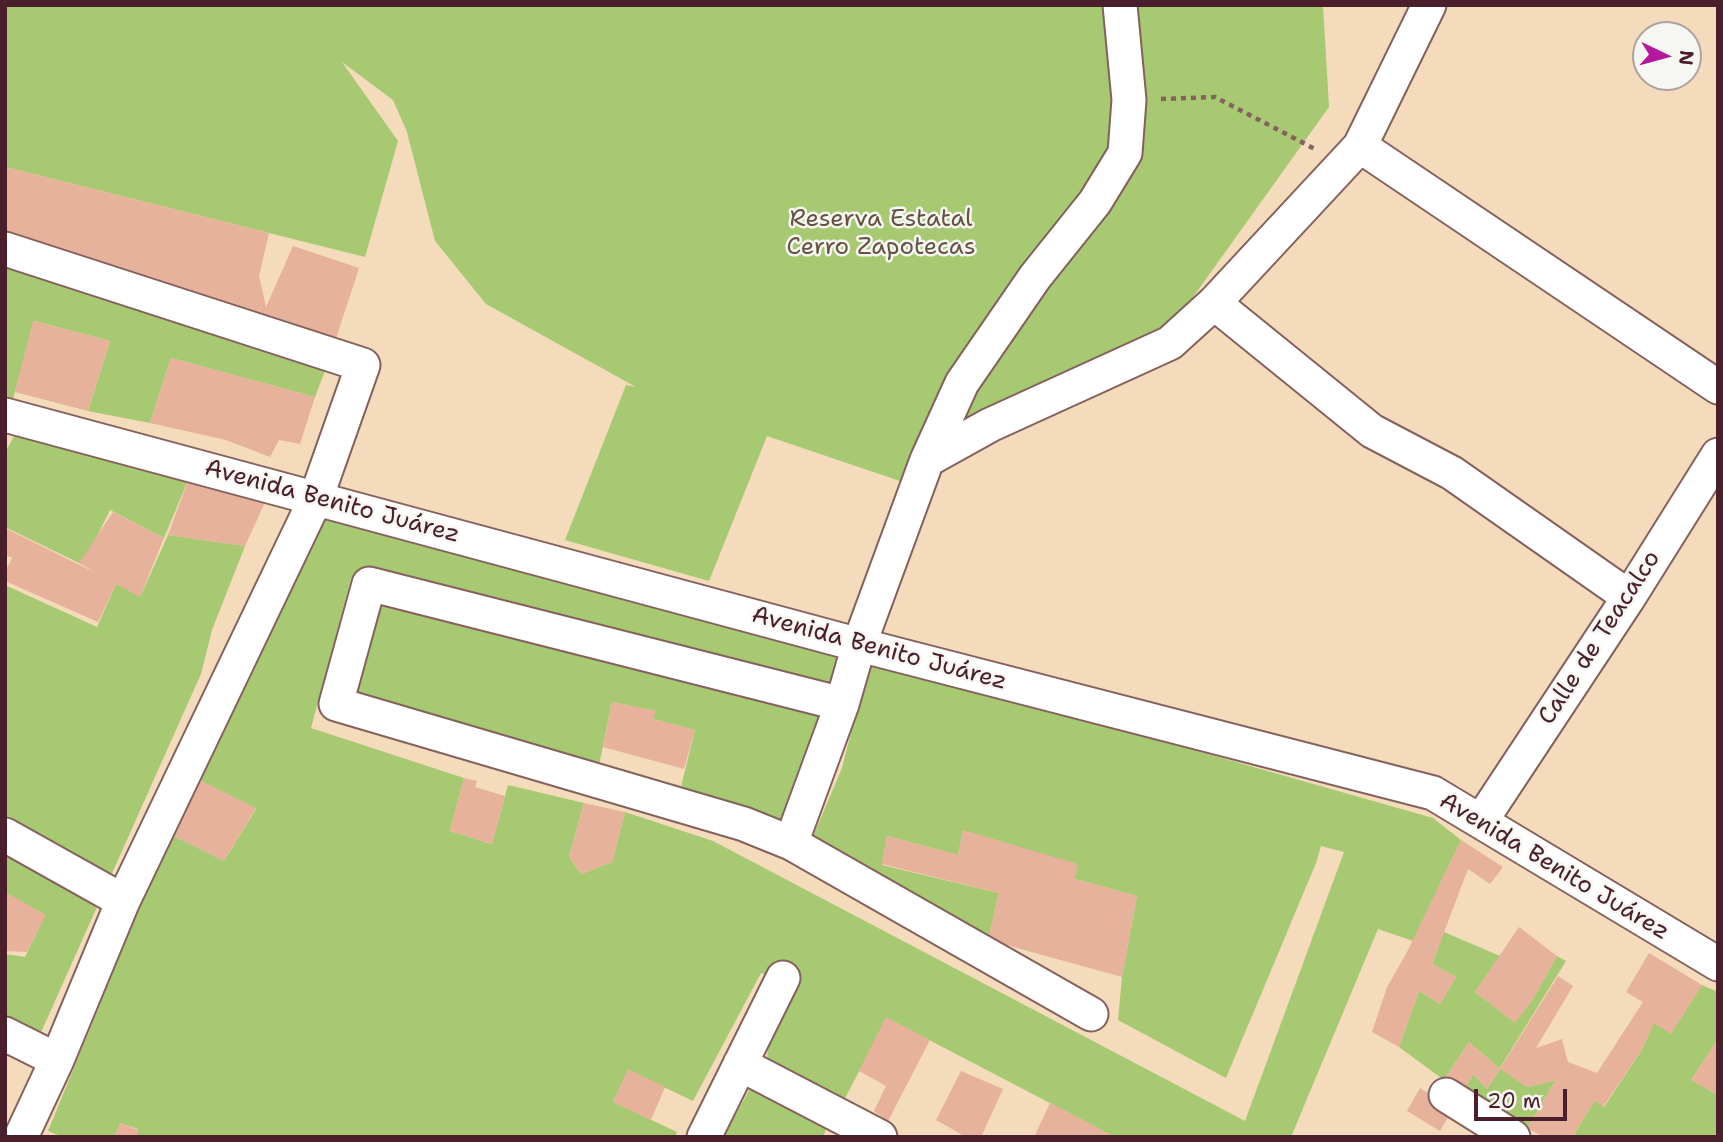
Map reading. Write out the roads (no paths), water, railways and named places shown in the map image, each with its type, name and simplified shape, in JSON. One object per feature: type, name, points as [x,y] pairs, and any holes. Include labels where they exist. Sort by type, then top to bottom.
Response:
[{"type":"street","points":[[791,843],[842,704],[859,645],[928,460],[962,383],[1035,277],[1095,202],[1125,153],[1129,100],[1120,5]]},
{"type":"street","points":[[928,460],[990,425],[1170,343],[1214,303],[1352,155],[1429,5]]},
{"type":"street","points":[[1352,155],[1718,387]]},
{"type":"street","points":[[5,249],[363,365],[316,498],[123,901],[57,1060],[21,1137]]},
{"type":"street","points":[[1214,303],[1372,431],[1452,473],[1629,597]]},
{"type":"street","name":"Avenida Benito Juárez","points":[[5,415],[859,645],[1433,793],[1718,964]]},
{"type":"street","name":"Calle de Teacalco","points":[[1481,821],[1629,597],[1718,454]]},
{"type":"street","points":[[842,704],[369,584],[336,704],[744,824],[791,843],[1091,1014]]},
{"type":"street","points":[[5,835],[123,901]]},
{"type":"street","points":[[704,1137],[783,978]]},
{"type":"street","points":[[5,1034],[57,1060]]},
{"type":"street","points":[[740,1064],[880,1137]]},
{"type":"street","points":[[1446,1095],[1513,1137]]},
{"type":"park label","name":"Reserva Estatal Cerro Zapotecas","points":[[881,234]]}]
